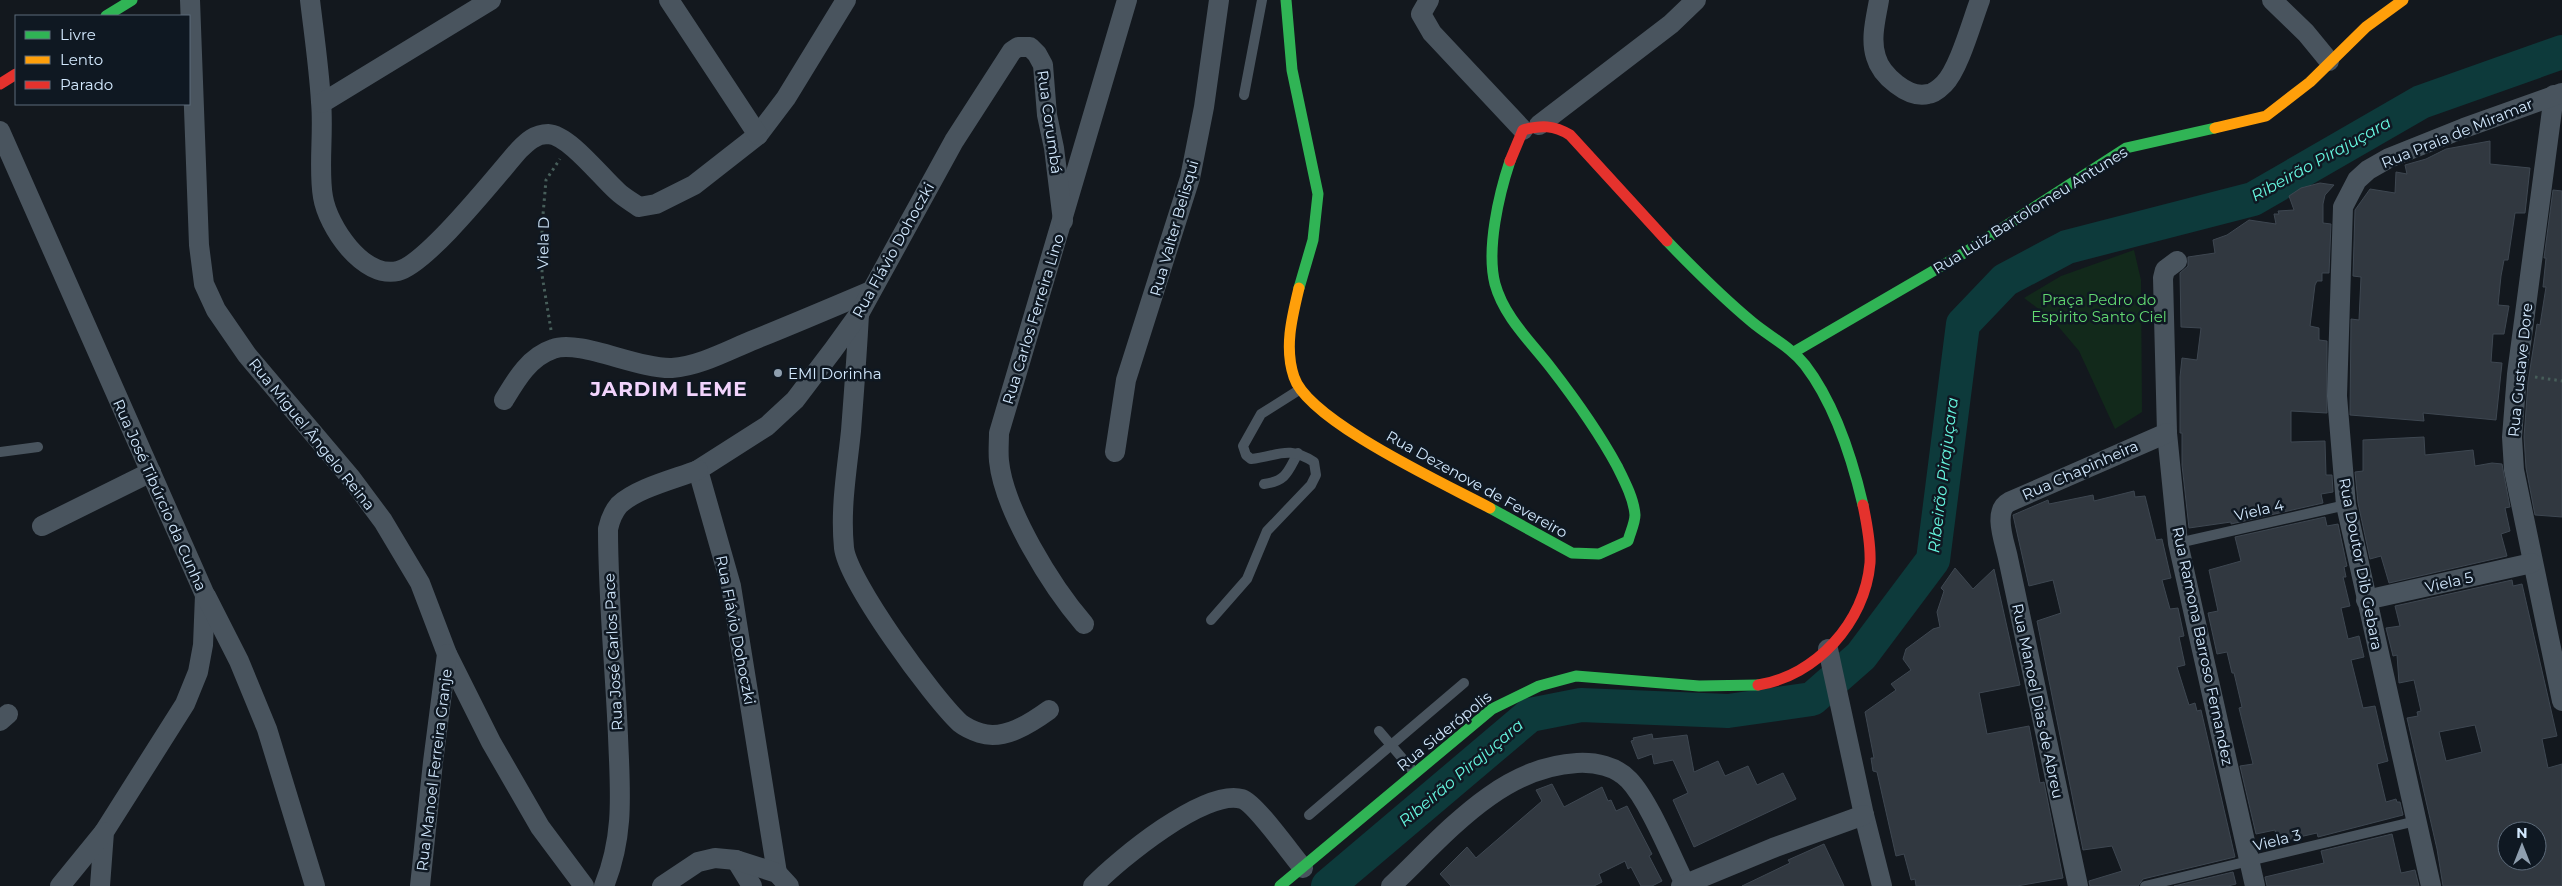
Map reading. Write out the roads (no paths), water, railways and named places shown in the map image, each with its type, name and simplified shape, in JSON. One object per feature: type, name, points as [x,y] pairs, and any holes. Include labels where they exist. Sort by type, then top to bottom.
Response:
[{"type":"street","name":"Rua Miguel Ângelo Reina","points":[[190,0],[199,245],[204,284],[216,310],[247,355],[351,478],[383,521],[420,583],[447,654],[491,742],[540,827],[584,886]]},
{"type":"street","points":[[310,0],[322,103],[323,197],[332,222],[346,246],[362,260],[387,271],[399,271],[436,244],[530,139],[550,134],[569,144],[619,193],[639,207],[656,204],[694,185],[758,135],[786,98],[846,0]]},
{"type":"street","points":[[322,103],[491,0]]},
{"type":"street","points":[[669,0],[758,135]]},
{"type":"street","name":"Rua Carlos Ferreira Lino","points":[[1084,624],[1072,611],[1028,541],[1009,497],[999,462],[999,433],[1127,0]]},
{"type":"street","name":"Rua Valter Belisqui","points":[[1115,452],[1119,412],[1126,380],[1190,178],[1204,106],[1219,0]]},
{"type":"street","name":"Rua Dezenove de Fevereiro","points":[[1286,0],[1285,28],[1294,84],[1318,194],[1317,219],[1289,336],[1290,359],[1294,378],[1300,389],[1343,428],[1572,553],[1598,554],[1614,550],[1627,540],[1633,532],[1635,518],[1626,482],[1599,432],[1511,318],[1499,296],[1493,276],[1494,246],[1506,173],[1513,149],[1531,128]]},
{"type":"street","points":[[1429,0],[1421,14],[1432,33],[1531,128],[1561,129],[1570,135],[1708,282],[1756,325],[1794,352],[1811,372],[1830,410],[1864,502],[1869,533],[1870,562],[1865,587],[1853,615],[1828,649],[1864,816],[1882,886]]},
{"type":"street","points":[[1531,128],[1671,24],[1696,0]]},
{"type":"street","points":[[1879,0],[1873,35],[1875,56],[1882,71],[1901,86],[1918,94],[1929,94],[1944,84],[1953,72],[1980,0]]},
{"type":"street","points":[[2272,0],[2306,33],[2329,61]]},
{"type":"street","name":"Rua Luiz Bartolomeu Antunes","points":[[1794,352],[1972,248],[2126,148],[2266,116],[2290,100],[2366,27],[2403,0]]},
{"type":"street","name":"Rua Corumbá","points":[[1012,51],[1018,47],[1030,47],[1038,54],[1043,64],[1047,115],[1054,148],[1063,221]]},
{"type":"street","name":"Rua Flávio Dohoczki","points":[[783,879],[730,586],[698,470],[767,426],[795,400],[859,314],[954,141],[1012,51]]},
{"type":"street","name":"Rua Praia de Miramar","points":[[2343,207],[2357,180],[2368,170],[2389,158],[2558,94]]},
{"type":"street","name":"Rua Gustave Dore","points":[[2558,94],[2517,374],[2512,437],[2514,470],[2562,701]]},
{"type":"street","name":"Rua José Tibúrcio da Cunha","points":[[0,131],[205,595],[203,645],[198,672],[186,704],[104,832],[100,886]]},
{"type":"street","name":"Rua Doutor Dib Gebara","points":[[2343,207],[2337,396],[2346,505],[2431,886]]},
{"type":"street","name":"Rua Ramona Barroso Fernandez","points":[[2178,261],[2165,270],[2163,278],[2167,433],[2178,543],[2255,886]]},
{"type":"street","points":[[504,400],[527,366],[540,354],[554,348],[566,346],[584,348],[642,365],[671,368],[684,366],[736,348],[871,291]]},
{"type":"street","points":[[859,314],[850,433],[844,476],[843,529],[844,550],[861,590],[923,678],[948,711],[962,725],[982,734],[998,734],[1013,731],[1049,710]]},
{"type":"street","name":"Rua Chapinheira","points":[[2000,515],[2002,507],[2009,502],[2167,433]]},
{"type":"street","name":"Rua José Carlos Pace","points":[[604,886],[616,852],[620,823],[608,529],[611,517],[620,505],[653,487],[698,470]]},
{"type":"street","points":[[42,526],[151,472]]},
{"type":"street","name":"Rua Manoel Dias de Abreu","points":[[2000,515],[2078,886]]},
{"type":"street","name":"Viela 5","points":[[2366,600],[2532,563]]},
{"type":"street","points":[[205,595],[239,660],[267,729],[315,886]]},
{"type":"street","name":"Rua Siderópolis","points":[[1280,886],[1492,709],[1529,688],[1571,677],[1726,686],[1766,684],[1782,680],[1799,672],[1828,649]]},
{"type":"street","name":"Rua Manoel Ferreira Granje","points":[[420,886],[447,654]]},
{"type":"street","points":[[1391,886],[1477,806],[1508,783],[1524,774],[1556,764],[1592,762],[1609,767],[1630,781],[1683,885],[1773,848],[1864,816]]},
{"type":"street","points":[[1093,886],[1128,852],[1146,840],[1211,802],[1231,798],[1242,799],[1253,806],[1302,868]]},
{"type":"street","points":[[60,886],[104,832]]},
{"type":"street","points":[[662,886],[698,862],[715,858],[736,860],[783,879]]},
{"type":"street","points":[[736,860],[752,886]]},
{"type":"lane","points":[[1244,95],[1262,0]]},
{"type":"lane","points":[[1211,620],[1247,580],[1267,531],[1311,486],[1316,475],[1314,462],[1298,453],[1282,453],[1251,459],[1246,456],[1243,446],[1261,414],[1300,389]]},
{"type":"lane","points":[[0,452],[38,447]]},
{"type":"lane","points":[[1264,484],[1278,483],[1285,477],[1298,453]]},
{"type":"lane","name":"Viela 4","points":[[2178,543],[2346,505]]},
{"type":"lane","points":[[1309,814],[1464,683]]},
{"type":"lane","points":[[1379,731],[1415,772]]},
{"type":"lane","name":"Viela 3","points":[[2145,886],[2416,821]]},
{"type":"waterway","name":"Ribeirão Pirajuçara","points":[[1328,886],[1530,715],[1581,705],[1728,711],[1812,699],[1861,656],[1933,560],[1963,324],[2005,280],[2067,247],[2253,199],[2421,102],[2562,52]]},
{"type":"place","name":"EMI Dorinha","points":[[778,373]]},
{"type":"district","name":"JARDIM LEME","points":[[669,389]]},
{"type":"park label","name":"Praça Pedro do Espirito Santo Ciel","points":[[2099,308]]}]
